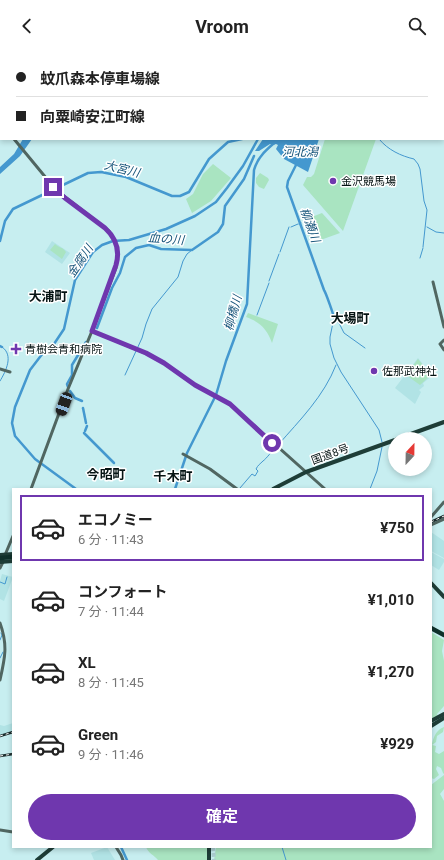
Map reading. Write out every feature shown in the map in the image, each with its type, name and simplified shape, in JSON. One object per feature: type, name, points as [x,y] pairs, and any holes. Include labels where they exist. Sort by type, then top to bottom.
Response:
[{"type":"highway","name":"国道8号","points":[[419,432],[444,422]]},
{"type":"highway","name":"国道8号","points":[[417,432],[444,422]]},
{"type":"highway","name":"国道8号","points":[[276,488],[388,443]]},
{"type":"highway","points":[[1,560],[12,558]]},
{"type":"highway","points":[[432,585],[444,597]]},
{"type":"highway","points":[[432,628],[443,634]]},
{"type":"highway","points":[[432,720],[444,714]]},
{"type":"highway","points":[[432,725],[444,718]]},
{"type":"highway","points":[[37,860],[52,848]]},
{"type":"highway","points":[[209,848],[209,860]]},
{"type":"main road","points":[[16,140],[59,192],[109,231],[116,240],[118,248],[118,264],[32,488]]},
{"type":"main road","points":[[433,282],[444,327]]},
{"type":"main road","points":[[93,331],[160,360],[195,385],[232,406],[324,488]]},
{"type":"main road","points":[[444,340],[440,344],[444,350]]},
{"type":"main road","points":[[0,369],[10,372]]},
{"type":"main road","points":[[183,455],[210,469],[236,488]]},
{"type":"main road","points":[[432,516],[444,502]]},
{"type":"main road","points":[[432,525],[444,519]]},
{"type":"main road","points":[[0,568],[1,560],[12,535]]},
{"type":"main road","points":[[1,560],[12,538]]},
{"type":"main road","points":[[0,623],[6,644],[0,680]]},
{"type":"main road","points":[[0,627],[4,643],[1,676]]},
{"type":"main road","points":[[0,830],[12,832]]},
{"type":"main road","points":[[117,848],[123,860]]},
{"type":"shaded area","points":[[52,241],[70,253],[62,264],[45,252]]},
{"type":"shaded area","points":[[418,358],[432,376],[423,383],[424,386],[419,390],[421,392],[415,404],[395,388]]},
{"type":"shaded area","points":[[432,533],[444,541],[444,558],[432,552]]},
{"type":"shaded area","points":[[432,553],[444,559],[444,562],[439,570],[432,566]]},
{"type":"shaded area","points":[[2,574],[12,577],[4,601],[0,599],[0,581]]},
{"type":"shaded area","points":[[12,723],[12,732],[0,736],[0,725],[4,726]]},
{"type":"shaded area","points":[[108,848],[115,860],[94,860],[91,853]]},
{"type":"green space","name":"金沢競馬場","points":[[325,140],[376,140],[343,231],[303,185],[307,177],[311,177],[314,174]]},
{"type":"green space","points":[[213,164],[231,178],[211,201],[192,213],[186,199],[193,194],[203,174]]},
{"type":"green space","points":[[260,173],[269,180],[264,189],[259,187],[256,183],[256,178]]},
{"type":"green space","points":[[322,213],[340,233],[315,242],[310,240],[304,220]]},
{"type":"green space","points":[[55,244],[64,249],[66,252],[62,259],[50,250]]},
{"type":"green space","points":[[248,313],[278,324],[272,343],[268,334],[262,327],[255,321],[246,317]]},
{"type":"green space","points":[[418,359],[431,375],[420,385],[406,375]]},
{"type":"green space","points":[[432,633],[444,640],[442,651],[444,661],[444,706],[437,714],[438,716],[432,719]]},
{"type":"green space","points":[[444,727],[443,732],[437,736],[436,742],[432,745],[432,742],[439,730]]},
{"type":"green space","points":[[432,745],[436,746],[435,752],[439,754],[444,751],[444,774],[441,768],[437,766],[436,769],[439,775],[434,779],[432,778]]},
{"type":"green space","points":[[444,775],[444,789],[440,794],[444,801],[444,860],[214,860],[216,848],[432,848],[432,784]]},
{"type":"green space","points":[[146,848],[207,848],[207,860],[158,860]]},
{"type":"water","points":[[22,140],[31,140],[20,156],[0,174],[0,167],[14,154]]},
{"type":"water","name":"河北潟","points":[[262,140],[319,140],[308,172],[284,159],[276,149],[278,145],[276,144],[270,144],[259,151],[255,151]]},
{"type":"waterway","name":"大宮川","points":[[0,241],[5,221],[13,209],[88,173],[101,172],[126,177],[172,196],[180,196],[189,192],[209,159],[228,142],[237,140]]},
{"type":"waterway","name":"金腐川","points":[[75,488],[35,459],[15,436],[12,423],[15,407],[30,370],[43,353],[54,344],[64,329],[75,280],[93,252],[102,245],[113,241],[129,240],[166,229],[195,216],[216,202],[243,166],[257,140]]},
{"type":"waterway","name":"柳橋川","points":[[175,488],[187,453],[216,395],[226,361],[247,304],[254,170],[261,156],[278,140]]},
{"type":"waterway","points":[[380,140],[391,149],[404,156],[414,159],[418,164],[424,201],[427,210],[423,247]]},
{"type":"waterway","name":"血の川","points":[[97,328],[112,288],[120,273],[125,257],[136,248],[149,245],[161,249],[192,250],[218,232],[223,224],[225,206],[244,179],[254,156]]},
{"type":"waterway","name":"柳瀬川","points":[[297,163],[288,181],[287,187],[334,318]]},
{"type":"waterway","points":[[291,227],[298,224]]},
{"type":"waterway","points":[[280,252],[289,227]]},
{"type":"waterway","points":[[427,227],[436,232],[444,233]]},
{"type":"waterway","points":[[420,258],[423,248]]},
{"type":"waterway","points":[[125,375],[142,338],[152,309],[178,277],[183,261],[187,254],[192,250]]},
{"type":"waterway","points":[[269,281],[279,254]]},
{"type":"waterway","points":[[257,315],[269,283]]},
{"type":"waterway","points":[[334,318],[330,337],[330,344],[334,358],[341,372],[379,430],[382,442]]},
{"type":"waterway","points":[[334,319],[339,323],[344,333],[365,348]]},
{"type":"waterway","name":"血の川","points":[[68,387],[67,384],[72,375],[72,365],[86,342]]},
{"type":"waterway","points":[[0,381],[5,373],[8,363],[8,354],[2,347]]},
{"type":"waterway","points":[[278,445],[303,417],[318,397],[336,365]]},
{"type":"waterway","name":"血の川","points":[[70,391],[75,398],[82,401]]},
{"type":"waterway","name":"血の川","points":[[83,408],[86,423]]},
{"type":"waterway","name":"血の川","points":[[85,431],[87,426]]},
{"type":"waterway","name":"血の川","points":[[84,433],[114,463]]},
{"type":"waterway","points":[[370,488],[377,471],[382,447]]},
{"type":"waterway","points":[[240,488],[252,474],[255,476],[258,471],[256,469],[258,466],[275,448]]},
{"type":"waterway","points":[[0,582],[5,584],[7,577]]},
{"type":"waterway","points":[[0,640],[2,635],[1,633]]},
{"type":"waterway","points":[[0,658],[3,652]]},
{"type":"waterway","name":"金腐川","points":[[121,848],[127,860]]},
{"type":"waterway","points":[[282,848],[286,860]]},
{"type":"tunnel","points":[[213,848],[214,860]]},
{"type":"railway","points":[[432,522],[444,516]]},
{"type":"railway","points":[[0,736],[12,732]]},
{"type":"railway","points":[[0,756],[12,754]]},
{"type":"place","name":"金沢競馬場","points":[[333,181]]},
{"type":"place","name":"青樹会青和病院","points":[[16,349]]},
{"type":"place","name":"佐那武神社","points":[[374,371]]},
{"type":"district","name":"大浦町","points":[[48,296]]},
{"type":"district","name":"大場町","points":[[350,318]]},
{"type":"district","name":"今昭町","points":[[106,474]]},
{"type":"district","name":"千木町","points":[[173,476]]},
{"type":"route","points":[[53,187],[65,198],[100,223],[114,238],[117,248],[117,262],[92,331],[156,358],[195,385],[230,404],[272,443]]}]
